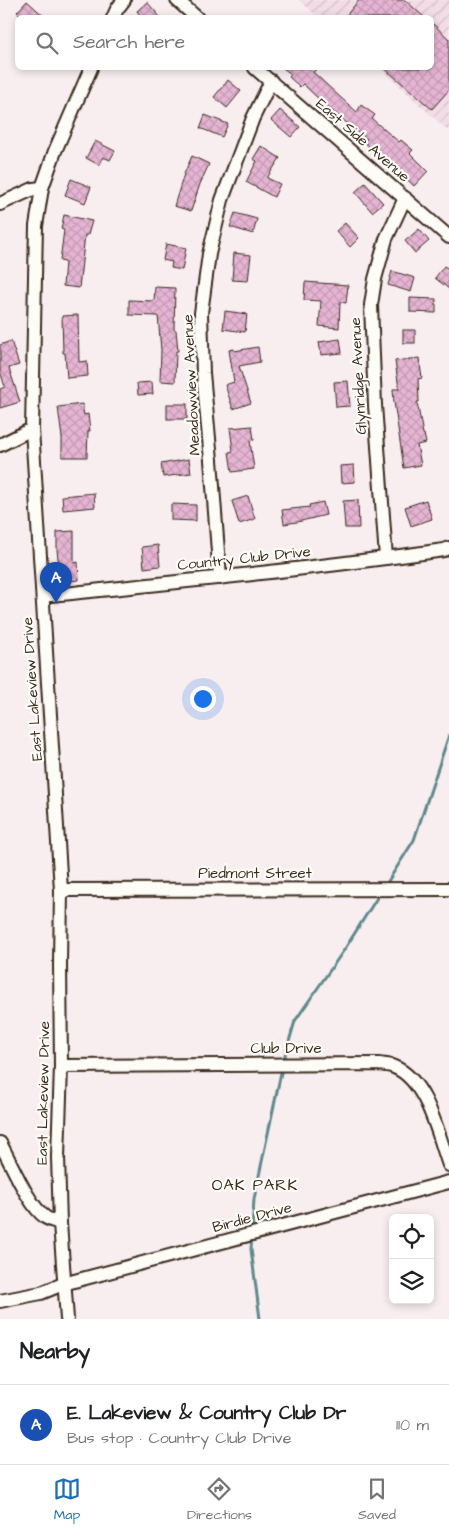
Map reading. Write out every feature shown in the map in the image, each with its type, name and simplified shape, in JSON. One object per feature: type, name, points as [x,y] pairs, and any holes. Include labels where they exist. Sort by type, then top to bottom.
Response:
[{"type":"street","points":[[114,15],[124,0]]},
{"type":"street","points":[[177,0],[194,15]]},
{"type":"street","name":"East Lakeview Drive","points":[[67,1319],[60,1223],[58,1157],[61,1066],[61,890],[32,429],[36,226],[42,188],[55,151],[90,70]]},
{"type":"street","name":"East Side Avenue","points":[[257,70],[449,237]]},
{"type":"street","name":"Meadowview Avenue","points":[[220,578],[203,373],[201,313],[209,254],[222,200],[252,118],[271,81]]},
{"type":"street","points":[[0,204],[33,189],[42,188]]},
{"type":"street","name":"Glynridge Avenue","points":[[386,558],[375,405],[371,305],[375,279],[386,239],[405,198]]},
{"type":"street","points":[[0,444],[32,429]]},
{"type":"street","name":"Country Club Drive","points":[[43,596],[220,578],[386,558],[449,548]]},
{"type":"street","name":"Piedmont Street","points":[[61,890],[449,889]]},
{"type":"street","name":"Club Drive","points":[[61,1066],[379,1064],[394,1067],[405,1073],[417,1084],[425,1098],[449,1166]]},
{"type":"street","points":[[0,1143],[26,1192],[38,1209],[45,1217],[60,1223]]},
{"type":"street","name":"Birdie Drive","points":[[0,1300],[41,1293],[64,1284],[449,1182]]},
{"type":"shaded area","points":[[299,0],[449,0],[449,129],[447,130],[382,70],[434,70],[434,15],[316,15]]},
{"type":"building","points":[[359,0],[405,0],[422,15],[346,15]]},
{"type":"building","points":[[27,1],[43,15],[20,15],[17,12]]},
{"type":"building","points":[[147,2],[158,15],[140,15],[137,11]]},
{"type":"building","points":[[434,25],[449,39],[449,90],[432,109],[386,70],[434,70]]},
{"type":"building","points":[[286,70],[316,70],[313,72],[357,112],[361,105],[375,115],[372,119],[399,142],[401,140],[413,150],[410,153],[428,171],[414,186],[364,142],[367,139],[347,125],[303,84],[300,87],[289,77],[291,74]]},
{"type":"building","points":[[228,80],[241,91],[227,108],[214,97]]},
{"type":"building","points":[[280,110],[300,127],[291,137],[271,120]]},
{"type":"building","points":[[205,115],[228,124],[222,137],[200,128]]},
{"type":"building","points":[[95,141],[115,151],[110,160],[103,157],[99,165],[86,158]]},
{"type":"building","points":[[261,146],[280,158],[267,178],[280,184],[274,197],[246,182],[257,161],[253,159]]},
{"type":"building","points":[[192,156],[209,164],[191,211],[174,206]]},
{"type":"building","points":[[71,179],[91,187],[85,203],[65,195]]},
{"type":"building","points":[[365,183],[383,203],[372,212],[355,192]]},
{"type":"building","points":[[235,213],[257,219],[253,234],[230,227]]},
{"type":"building","points":[[64,215],[92,221],[88,235],[85,235],[79,288],[63,286],[65,262],[60,261],[64,230],[61,229]]},
{"type":"building","points":[[345,223],[359,238],[350,247],[336,231]]},
{"type":"building","points":[[419,229],[429,241],[415,253],[405,241]]},
{"type":"building","points":[[166,244],[186,248],[182,270],[171,268],[172,262],[163,260]]},
{"type":"building","points":[[234,253],[251,255],[248,281],[232,280]]},
{"type":"building","points":[[444,266],[449,269],[449,289],[435,278]]},
{"type":"building","points":[[392,271],[415,278],[411,292],[388,285]]},
{"type":"building","points":[[305,282],[348,285],[346,303],[340,302],[339,328],[319,326],[321,301],[304,300]]},
{"type":"building","points":[[155,287],[175,288],[174,330],[176,330],[178,351],[176,351],[175,382],[160,381],[161,350],[158,316],[129,315],[129,300],[154,301]]},
{"type":"building","points":[[410,298],[436,299],[436,313],[410,312]]},
{"type":"building","points":[[225,311],[247,314],[245,332],[223,329]]},
{"type":"building","points":[[78,315],[79,362],[87,361],[88,376],[67,378],[65,353],[63,353],[62,316]]},
{"type":"building","points":[[403,330],[415,330],[415,343],[403,343]]},
{"type":"building","points":[[340,339],[342,353],[321,355],[319,342]]},
{"type":"building","points":[[11,341],[19,365],[9,368],[20,402],[0,408],[0,389],[5,387],[0,371],[0,345]]},
{"type":"building","points":[[258,347],[260,362],[239,366],[251,403],[233,409],[225,385],[234,382],[229,350],[234,349],[234,351]]},
{"type":"building","points":[[419,358],[422,378],[418,379],[419,402],[417,402],[426,443],[417,445],[421,465],[404,468],[394,402],[393,389],[399,389],[395,361]]},
{"type":"building","points":[[348,381],[350,406],[336,407],[334,382]]},
{"type":"building","points":[[152,382],[153,394],[138,395],[137,383]]},
{"type":"building","points":[[82,404],[84,415],[88,414],[90,431],[88,431],[87,457],[62,457],[62,438],[58,407]]},
{"type":"building","points":[[167,404],[187,404],[187,419],[167,419]]},
{"type":"building","points":[[252,426],[254,440],[250,441],[254,469],[232,472],[229,452],[233,451],[230,428]]},
{"type":"building","points":[[189,459],[191,473],[163,477],[161,464]]},
{"type":"building","points":[[354,465],[355,482],[341,483],[340,466]]},
{"type":"building","points":[[94,493],[95,507],[63,510],[62,496]]},
{"type":"building","points":[[248,496],[255,519],[239,524],[232,501]]},
{"type":"building","points":[[358,500],[359,528],[345,528],[343,501]]},
{"type":"building","points":[[426,500],[432,519],[411,526],[405,507]]},
{"type":"building","points":[[323,502],[326,515],[284,524],[282,510],[310,507],[309,505]]},
{"type":"building","points":[[171,504],[196,505],[196,521],[171,520]]},
{"type":"building","points":[[74,531],[74,563],[78,562],[79,580],[61,582],[57,532]]},
{"type":"building","points":[[158,545],[160,566],[144,568],[142,547]]},
{"type":"waterway","points":[[385,886],[414,840],[449,735]]},
{"type":"waterway","points":[[283,1062],[295,1021],[346,947],[380,893]]},
{"type":"waterway","points":[[252,1231],[254,1199],[282,1068]]},
{"type":"waterway","points":[[252,1237],[251,1249],[260,1319]]},
{"type":"place","name":"E. Lakeview & Country Club Dr","points":[[56,603]]},
{"type":"district","name":"OAK PARK","points":[[255,1184]]}]
